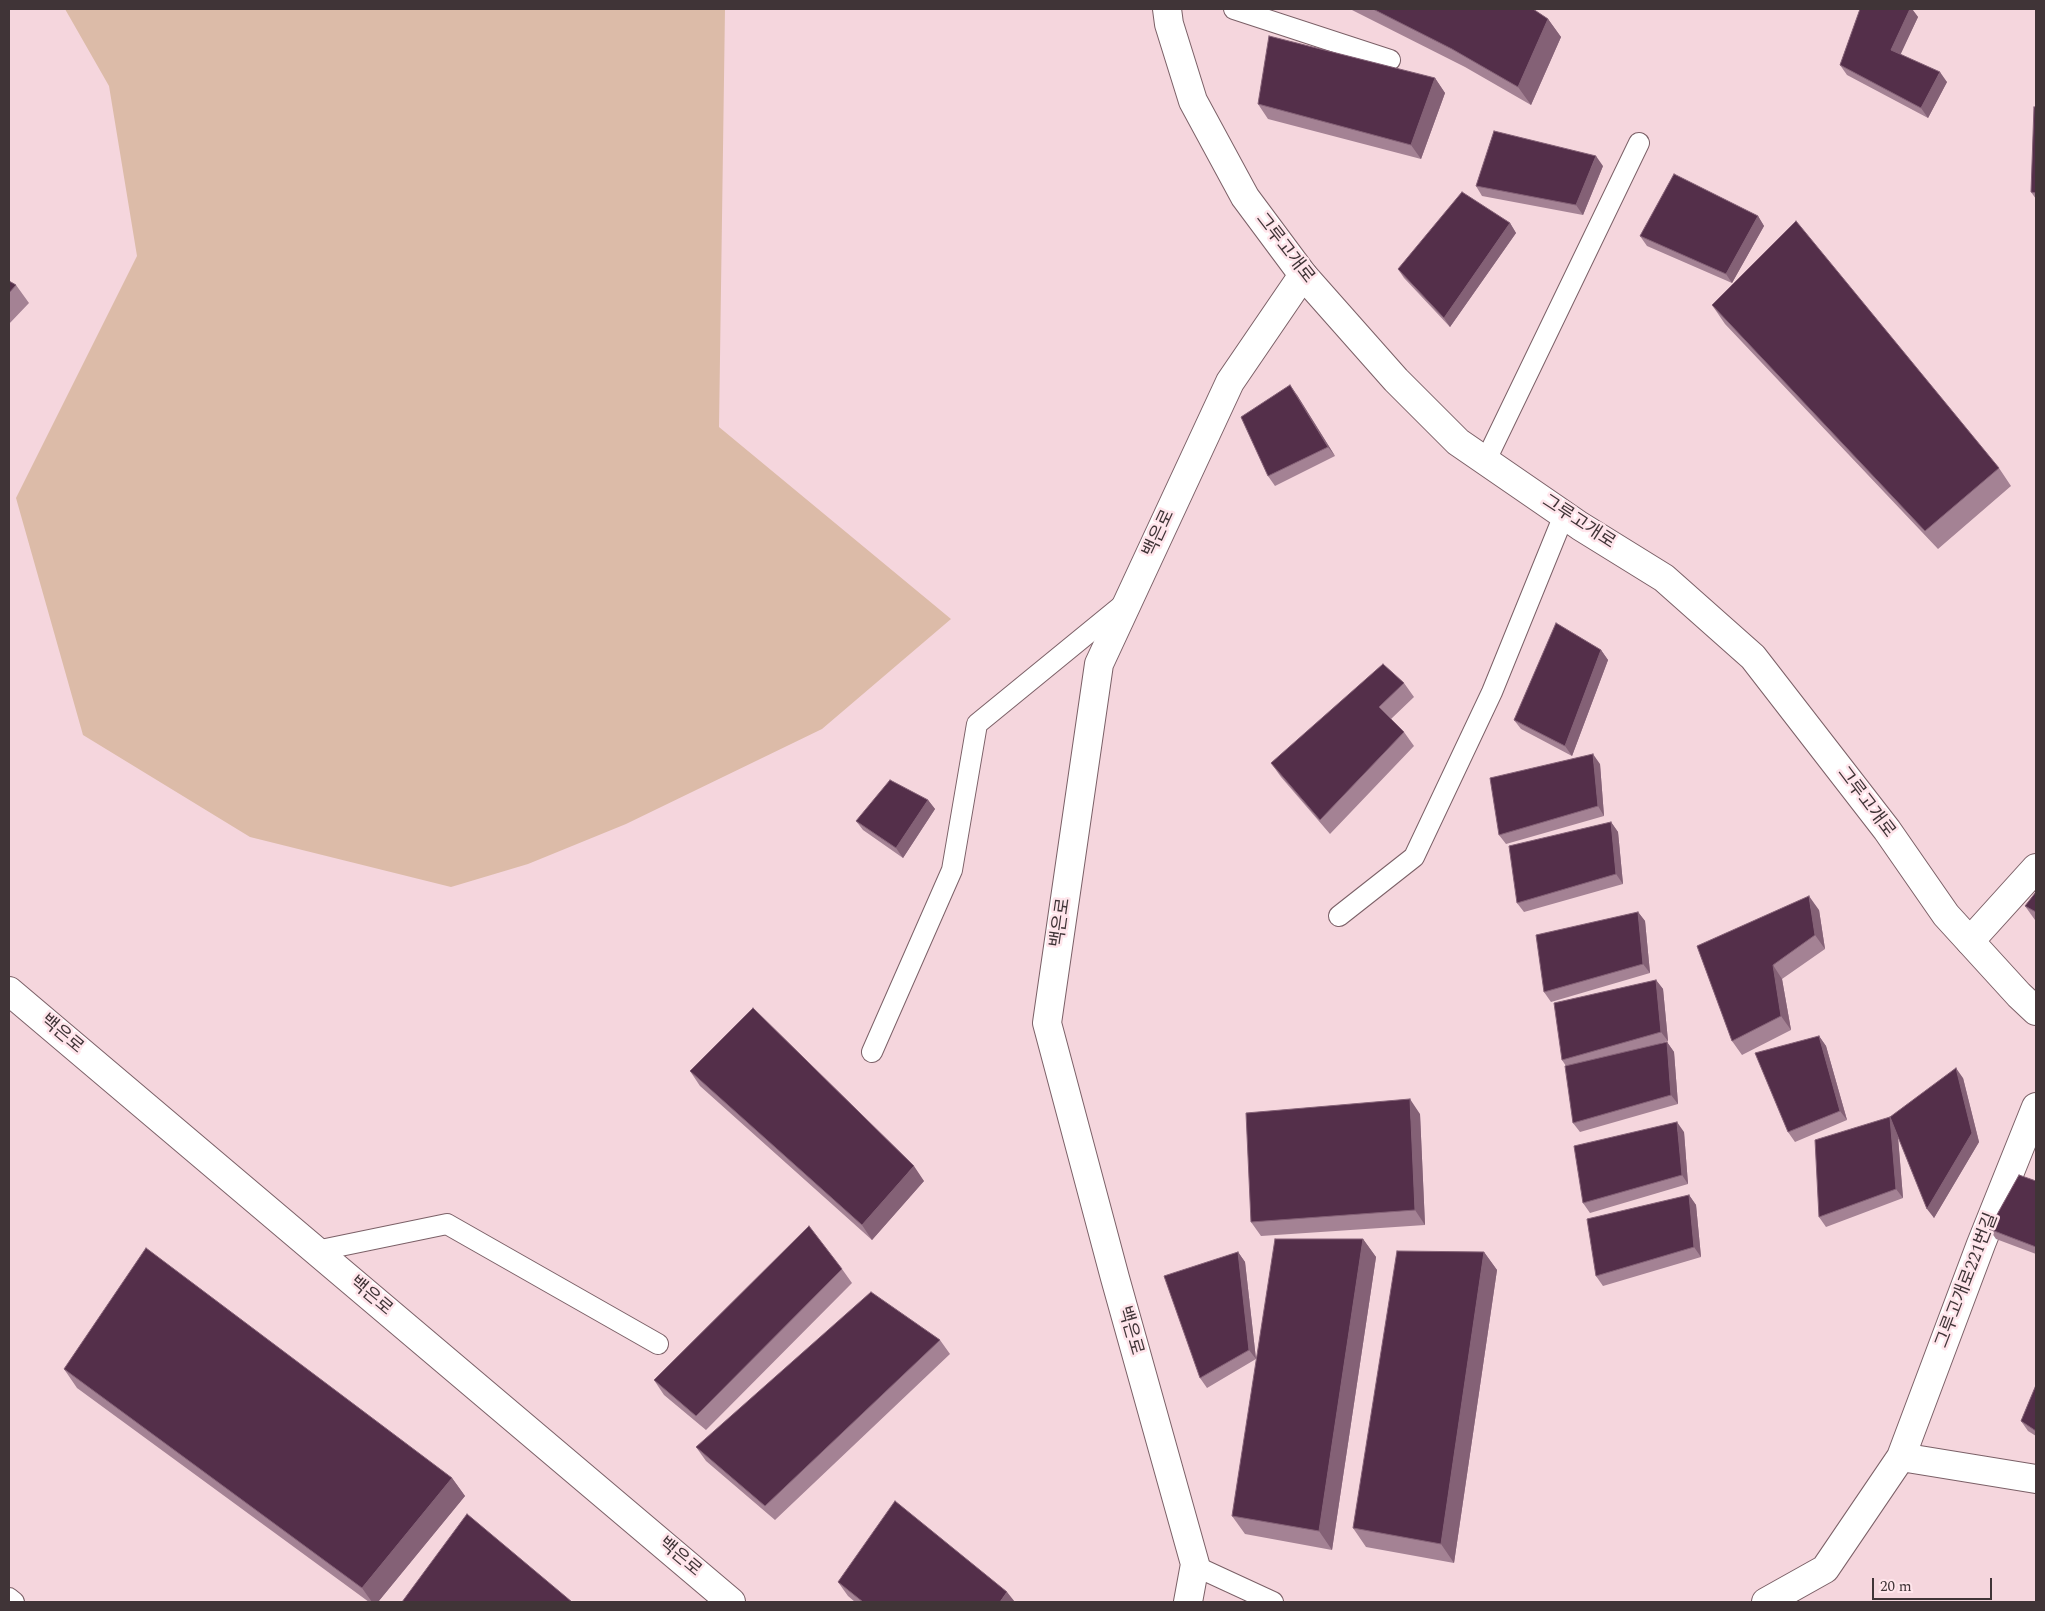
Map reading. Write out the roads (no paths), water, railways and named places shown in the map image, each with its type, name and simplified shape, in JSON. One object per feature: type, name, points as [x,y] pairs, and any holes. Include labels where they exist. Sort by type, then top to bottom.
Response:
[{"type":"street","name":"그루고개로","points":[[1167,9],[1169,24],[1194,101],[1245,197],[1303,276],[1403,386],[1458,442],[1564,515],[1664,578],[1753,657],[1887,830],[1946,915],[2036,1011]]},
{"type":"street","name":"백은로","points":[[1188,1602],[1195,1566],[1047,1023],[1099,664],[1230,382],[1303,276]]},
{"type":"street","points":[[1970,941],[2036,868]]},
{"type":"street","name":"백은로","points":[[9,991],[731,1602]]},
{"type":"street","name":"그루고개로221번길","points":[[1766,1602],[1825,1570],[1901,1457],[1981,1244],[2036,1107]]},
{"type":"street","points":[[1901,1457],[2036,1479]]},
{"type":"lane","points":[[1234,9],[1390,60]]},
{"type":"lane","points":[[1486,460],[1639,143]]},
{"type":"lane","points":[[1338,916],[1414,857],[1492,692],[1564,515]]},
{"type":"lane","points":[[872,1052],[952,870],[977,724],[1128,600]]},
{"type":"lane","points":[[316,1251],[447,1224],[658,1344]]},
{"type":"lane","points":[[1195,1566],[1273,1602]]},
{"type":"lane","points":[[9,1598],[14,1602]]}]
